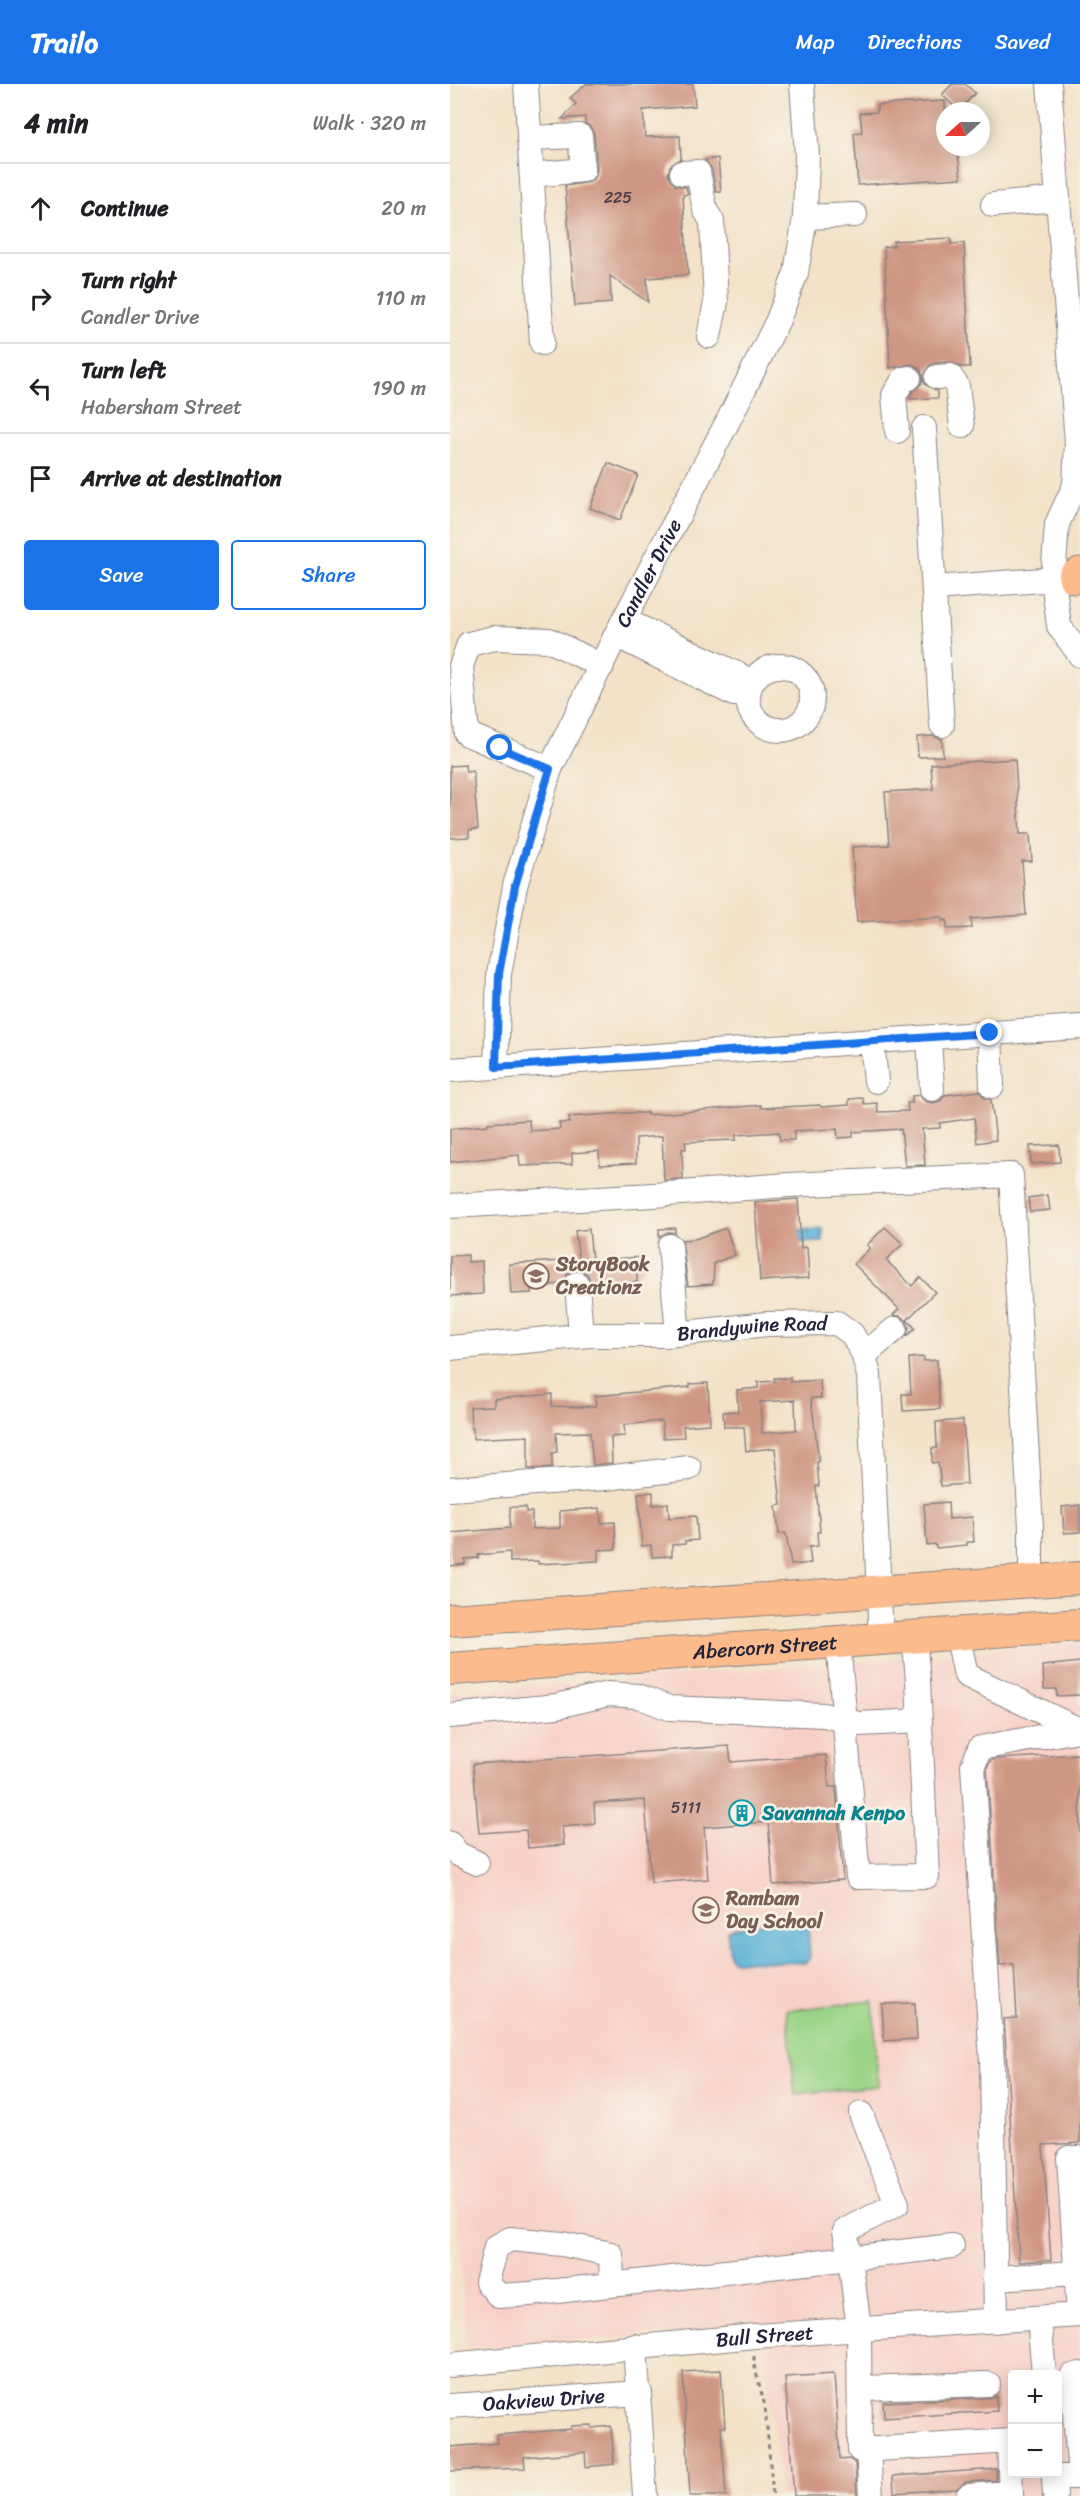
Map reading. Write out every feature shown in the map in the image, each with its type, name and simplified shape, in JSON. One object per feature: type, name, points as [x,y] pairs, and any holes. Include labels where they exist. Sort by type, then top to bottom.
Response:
[{"type":"main road","points":[[450,1620],[1080,1578]]},
{"type":"main road","name":"Abercorn Street","points":[[450,1669],[1080,1625]]},
{"type":"street","points":[[526,84],[542,343]]},
{"type":"street","name":"Candler Drive","points":[[496,1067],[499,974],[515,886],[550,769],[778,320],[796,273],[805,217],[807,155],[802,84]]},
{"type":"street","points":[[1049,84],[1077,442],[1075,485],[1057,524],[1072,578],[1059,626],[1080,655]]},
{"type":"street","points":[[529,138],[580,136],[583,170],[532,174]]},
{"type":"street","points":[[682,172],[699,172],[705,210],[712,221],[716,302],[709,336]]},
{"type":"street","points":[[993,206],[1057,199]]},
{"type":"street","points":[[805,217],[855,215]]},
{"type":"street","points":[[937,376],[950,376],[957,386],[962,426]]},
{"type":"street","points":[[897,430],[894,395],[904,379],[909,378]]},
{"type":"street","points":[[924,429],[942,725]]},
{"type":"street","points":[[934,588],[1072,578]]},
{"type":"street","points":[[620,628],[677,655],[741,676],[750,687]]},
{"type":"street","points":[[550,769],[459,735],[457,700],[461,666],[469,644],[494,638],[549,640],[602,666]]},
{"type":"street","points":[[450,1070],[1080,1027]]},
{"type":"street","points":[[990,1033],[992,1086]]},
{"type":"street","points":[[929,1038],[932,1089]]},
{"type":"street","points":[[872,1041],[876,1081]]},
{"type":"street","points":[[450,1206],[788,1185],[1011,1175],[1031,1528],[1031,1581]]},
{"type":"street","points":[[670,1246],[678,1334]]},
{"type":"street","points":[[578,1284],[581,1335]]},
{"type":"street","name":"Brandywine Road","points":[[450,1348],[581,1335],[678,1334],[767,1324],[837,1323],[852,1334],[862,1353],[869,1375],[881,1639]]},
{"type":"street","points":[[862,1353],[870,1350],[895,1329]]},
{"type":"street","points":[[450,1489],[606,1478],[689,1468]]},
{"type":"street","points":[[957,1633],[966,1675],[1079,1730]]},
{"type":"street","points":[[838,1641],[858,1877],[927,1876],[914,1636]]},
{"type":"street","points":[[450,1716],[557,1706],[608,1695],[638,1696],[669,1708],[824,1715],[859,1725],[920,1721]]},
{"type":"street","points":[[996,2321],[992,2061],[973,1766],[980,1748],[1079,1730]]},
{"type":"street","points":[[450,1845],[458,1854],[477,1863]]},
{"type":"street","points":[[861,2114],[897,2204],[845,2231],[859,2329],[860,2450],[1008,2441]]},
{"type":"street","points":[[1080,2158],[1070,2158],[1080,2315]]},
{"type":"street","points":[[612,2285],[611,2254],[562,2244],[510,2239],[496,2247],[487,2282],[500,2296],[612,2285],[952,2246]]},
{"type":"street","points":[[995,2278],[1077,2273]]},
{"type":"street","name":"Bull Street","points":[[450,2365],[755,2336],[1080,2315]]},
{"type":"street","points":[[1039,2318],[1044,2370]]},
{"type":"street","points":[[635,2346],[640,2392],[645,2496]]},
{"type":"street","points":[[1054,2482],[1080,2477],[1072,2376],[1080,2374]]},
{"type":"street","points":[[860,2388],[988,2384]]},
{"type":"street","name":"Oakview Drive","points":[[450,2406],[640,2392]]},
{"type":"street","points":[[868,2450],[871,2496]]},
{"type":"street","points":[[968,2496],[1011,2494],[1011,2478]]},
{"type":"path","points":[[755,2336],[754,2365],[765,2406],[773,2496]]},
{"type":"shaded area","name":"Rambam Day School","points":[[1080,1642],[1080,2496],[781,2496],[762,2327],[467,2349],[450,2127],[450,1693],[942,1655]]},
{"type":"green space","points":[[873,2001],[878,2086],[795,2094],[787,2010]]},
{"type":"water","points":[[823,1229],[823,1242],[793,1243],[793,1230]]},
{"type":"water","points":[[804,1916],[808,1920],[810,1958],[805,1963],[735,1961],[730,1958],[727,1931],[732,1928]]},
{"type":"building","points":[[586,84],[693,84],[695,106],[643,110],[645,137],[680,136],[681,159],[670,166],[668,174],[675,185],[686,187],[688,194],[683,195],[688,275],[647,278],[648,302],[610,276],[611,303],[575,306],[565,186],[590,182],[596,176],[597,169],[594,134],[585,123],[585,117],[562,119],[576,104],[570,98]]},
{"type":"building","points":[[952,84],[965,84],[975,93],[967,102],[949,102],[942,95]]},
{"type":"building","points":[[945,101],[936,102],[936,156],[958,156],[961,178],[858,185],[854,133],[862,132],[860,113],[877,112],[877,105]]},
{"type":"building","points":[[718,158],[721,192],[716,192],[712,169],[705,160]]},
{"type":"building","points":[[951,238],[951,244],[964,243],[970,367],[961,367],[949,362],[935,363],[929,366],[923,377],[920,369],[913,364],[890,368],[884,247],[894,246],[893,241]]},
{"type":"building","points":[[923,378],[926,385],[938,391],[938,398],[910,399]]},
{"type":"building","points":[[608,463],[638,475],[620,520],[590,508]]},
{"type":"building","points":[[933,736],[942,739],[943,756],[918,757],[917,737]]},
{"type":"building","points":[[1015,759],[1020,834],[1030,834],[1032,861],[1022,861],[1026,915],[971,919],[972,928],[947,929],[947,920],[942,921],[942,917],[857,922],[852,847],[889,845],[885,792],[933,789],[931,764]]},
{"type":"building","points":[[465,765],[466,772],[473,771],[478,829],[469,830],[469,837],[450,838],[450,766]]},
{"type":"building","points":[[979,1091],[985,1098],[991,1100],[996,1140],[977,1143],[974,1118],[940,1123],[940,1128],[922,1129],[925,1165],[905,1166],[901,1129],[853,1132],[853,1137],[838,1138],[837,1129],[794,1131],[794,1140],[780,1140],[779,1132],[736,1135],[736,1140],[685,1142],[686,1149],[682,1149],[683,1179],[664,1180],[662,1136],[636,1138],[636,1163],[600,1165],[599,1151],[572,1153],[572,1164],[520,1166],[519,1155],[450,1162],[450,1129],[488,1125],[488,1123],[529,1120],[530,1131],[560,1129],[559,1123],[570,1123],[569,1117],[626,1113],[647,1113],[647,1115],[761,1105],[761,1108],[820,1105],[821,1107],[849,1105],[849,1099],[863,1098],[864,1104],[877,1103],[878,1112],[908,1111],[907,1103],[912,1103],[912,1096],[919,1095],[925,1101],[933,1103],[940,1101],[945,1095]]},
{"type":"building","points":[[1059,1145],[1060,1162],[1031,1164],[1030,1146]]},
{"type":"building","points":[[1048,1195],[1050,1210],[1030,1212],[1028,1198]]},
{"type":"building","points":[[798,1199],[801,1248],[807,1247],[809,1278],[760,1281],[755,1202]]},
{"type":"building","points":[[885,1227],[903,1244],[886,1260],[912,1286],[920,1277],[935,1292],[907,1320],[915,1328],[906,1337],[909,1327],[906,1320],[893,1315],[899,1309],[854,1264],[870,1248],[867,1245]]},
{"type":"building","points":[[675,1228],[675,1233],[668,1232],[659,1237],[659,1229]]},
{"type":"building","points":[[726,1228],[735,1255],[714,1263],[713,1284],[688,1286],[682,1240],[695,1239]]},
{"type":"building","points":[[589,1229],[592,1260],[643,1257],[644,1272],[637,1273],[637,1282],[627,1283],[627,1285],[591,1285],[588,1275],[583,1271],[575,1270],[568,1273],[563,1284],[531,1286],[531,1293],[511,1294],[509,1264],[579,1260],[575,1231]]},
{"type":"building","points":[[468,1255],[468,1262],[482,1261],[483,1294],[450,1296],[450,1256]]},
{"type":"building","points":[[924,1357],[924,1361],[937,1360],[940,1409],[903,1411],[902,1394],[911,1394],[909,1358]]},
{"type":"building","points":[[774,1378],[790,1378],[790,1382],[820,1380],[821,1398],[811,1398],[819,1462],[817,1462],[819,1486],[816,1486],[820,1532],[817,1532],[818,1546],[809,1547],[811,1563],[791,1565],[786,1533],[779,1534],[776,1506],[781,1505],[775,1448],[746,1451],[744,1427],[724,1427],[723,1412],[738,1411],[737,1390],[758,1388],[758,1382],[775,1381]],"holes":[[[795,1400],[796,1430],[762,1433],[760,1402]]]},
{"type":"building","points":[[708,1383],[710,1424],[683,1426],[684,1437],[663,1438],[662,1421],[624,1425],[625,1436],[611,1437],[612,1463],[593,1465],[590,1432],[556,1433],[557,1452],[552,1453],[552,1468],[528,1469],[528,1436],[473,1439],[470,1407],[494,1406],[494,1399],[552,1394],[552,1406],[596,1406],[595,1396],[690,1387],[690,1384]]},
{"type":"building","points":[[963,1420],[967,1484],[941,1486],[938,1462],[932,1463],[932,1448],[937,1448],[936,1422]]},
{"type":"building","points":[[653,1492],[653,1505],[668,1503],[669,1518],[696,1516],[698,1540],[672,1545],[672,1556],[652,1557],[651,1545],[642,1546],[638,1493]]},
{"type":"building","points":[[948,1502],[949,1519],[972,1517],[974,1542],[967,1542],[967,1545],[936,1548],[935,1544],[927,1545],[924,1504]]},
{"type":"building","points":[[1080,1505],[1080,1532],[1064,1533],[1062,1507]]},
{"type":"building","points":[[510,1507],[526,1507],[526,1512],[532,1512],[532,1529],[560,1528],[560,1511],[600,1508],[601,1523],[615,1522],[616,1549],[598,1550],[598,1561],[538,1564],[538,1561],[510,1562],[510,1552],[478,1555],[478,1558],[465,1559],[465,1564],[450,1566],[450,1533],[510,1528]]},
{"type":"building","points":[[1080,1662],[1080,1695],[1057,1696],[1056,1689],[1044,1689],[1043,1666]]},
{"type":"building","name":"Savannah Kenpo","points":[[729,1746],[731,1762],[826,1755],[829,1787],[836,1787],[843,1880],[773,1885],[768,1822],[704,1827],[708,1879],[651,1883],[645,1800],[594,1803],[595,1824],[562,1827],[564,1845],[528,1848],[526,1830],[479,1833],[473,1764]]},
{"type":"building","points":[[1080,1754],[1080,2143],[1043,2145],[1051,2260],[1019,2262],[1004,2019],[1017,2018],[1014,1965],[1000,1966],[987,1768],[990,1761],[996,1759]]},
{"type":"building","points":[[915,2003],[917,2039],[884,2041],[882,2004]]},
{"type":"building","points":[[721,2370],[725,2427],[721,2427],[726,2496],[690,2496],[683,2372]]},
{"type":"building","points":[[834,2374],[840,2460],[849,2459],[855,2463],[857,2496],[794,2496],[785,2377]]},
{"type":"building","points":[[996,2396],[997,2411],[884,2418],[883,2402]]},
{"type":"building","points":[[592,2425],[592,2428],[611,2426],[614,2464],[586,2467],[585,2452],[524,2457],[525,2468],[450,2471],[450,2447],[498,2443],[497,2435]]},
{"type":"building","points":[[996,2469],[996,2480],[966,2482],[956,2489],[894,2493],[893,2476]]},
{"type":"place","name":"StoryBook Creationz","points":[[536,1276]]},
{"type":"place","name":"Savannah Kenpo","points":[[742,1813]]},
{"type":"place","name":"Rambam Day School","points":[[706,1910]]},
{"type":"route","points":[[500,748],[550,769],[515,886],[499,974],[496,1067],[990,1033]]}]
